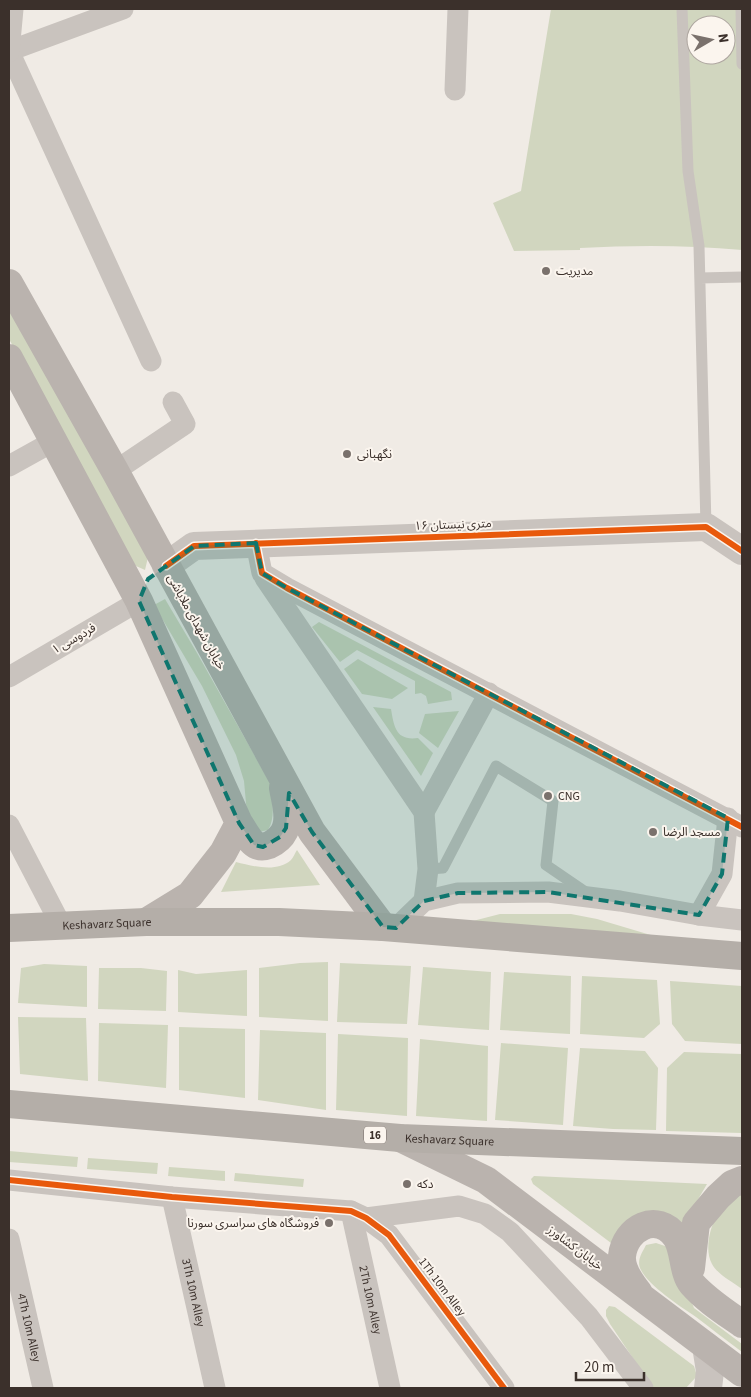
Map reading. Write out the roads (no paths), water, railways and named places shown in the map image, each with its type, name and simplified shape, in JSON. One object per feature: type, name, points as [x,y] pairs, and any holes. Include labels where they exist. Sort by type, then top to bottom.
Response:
[{"type":"highway","name":"Keshavarz Square","points":[[9,928],[146,922],[279,922],[390,927],[742,956]]},
{"type":"highway","name":"Keshavarz Square","points":[[9,1104],[400,1138],[742,1150]]},
{"type":"main road","name":"خیابان شهدای ملاباشی","points":[[9,283],[115,471],[312,832],[390,927]]},
{"type":"main road","points":[[9,358],[139,601],[239,823],[254,845],[263,847],[273,843],[280,838],[286,828],[287,816],[282,780]]},
{"type":"main road","points":[[139,601],[148,579],[166,566]]},
{"type":"main road","points":[[146,922],[190,896],[223,853],[239,823]]},
{"type":"main road","name":"خیابان کشاورز","points":[[400,1138],[486,1180],[742,1373]]},
{"type":"main road","points":[[690,1282],[696,1224],[718,1197],[732,1184],[742,1180]]},
{"type":"main road","points":[[646,1302],[629,1279],[622,1260],[623,1246],[628,1237],[639,1226],[657,1224],[668,1228],[677,1239],[690,1282],[708,1300],[742,1324]]},
{"type":"street","points":[[13,9],[9,52],[151,361]]},
{"type":"street","points":[[9,52],[123,9]]},
{"type":"street","points":[[455,90],[458,9]]},
{"type":"street","points":[[115,471],[185,424],[173,402]]},
{"type":"street","points":[[9,466],[54,441]]},
{"type":"street","points":[[706,527],[742,551]]},
{"type":"street","name":"۱۶ متری نیستان","points":[[166,566],[194,546],[706,527]]},
{"type":"street","points":[[256,543],[262,573],[424,812],[428,869],[424,901]]},
{"type":"street","points":[[262,573],[287,588],[735,822],[722,874],[699,915]]},
{"type":"street","name":"فردوسی ۱","points":[[9,676],[139,601]]},
{"type":"street","points":[[424,812],[489,693]]},
{"type":"street","points":[[9,826],[60,925]]},
{"type":"street","points":[[390,927],[424,901],[458,893],[548,892],[742,920]]},
{"type":"street","points":[[9,1180],[358,1214],[459,1206],[485,1214],[510,1232],[589,1317],[643,1388]]},
{"type":"street","name":"3Th 10m Alley","points":[[172,1197],[215,1388]]},
{"type":"street","name":"2Th 10m Alley","points":[[358,1214],[390,1388]]},
{"type":"street","name":"1Th 10m Alley","points":[[358,1214],[389,1236],[504,1388]]},
{"type":"street","name":"4Th 10m Alley","points":[[9,1238],[43,1388]]},
{"type":"street","points":[[706,1346],[710,1370],[708,1388]]},
{"type":"lane","points":[[682,9],[688,171],[699,246],[706,527]]},
{"type":"lane","points":[[741,9],[742,64]]},
{"type":"lane","points":[[700,278],[742,278]]},
{"type":"lane","points":[[428,869],[443,868],[496,766],[553,801],[546,865],[595,898]]},
{"type":"place","name":"مدیریت","points":[[546,271]]},
{"type":"place","name":"نگهبانی","points":[[347,454]]},
{"type":"place","name":"CNG","points":[[548,796]]},
{"type":"place","name":"مسجد الرضا","points":[[653,832]]},
{"type":"place","name":"دکه","points":[[407,1184]]},
{"type":"place","name":"فروشگاه های سراسری سورنا","points":[[329,1223]]}]
